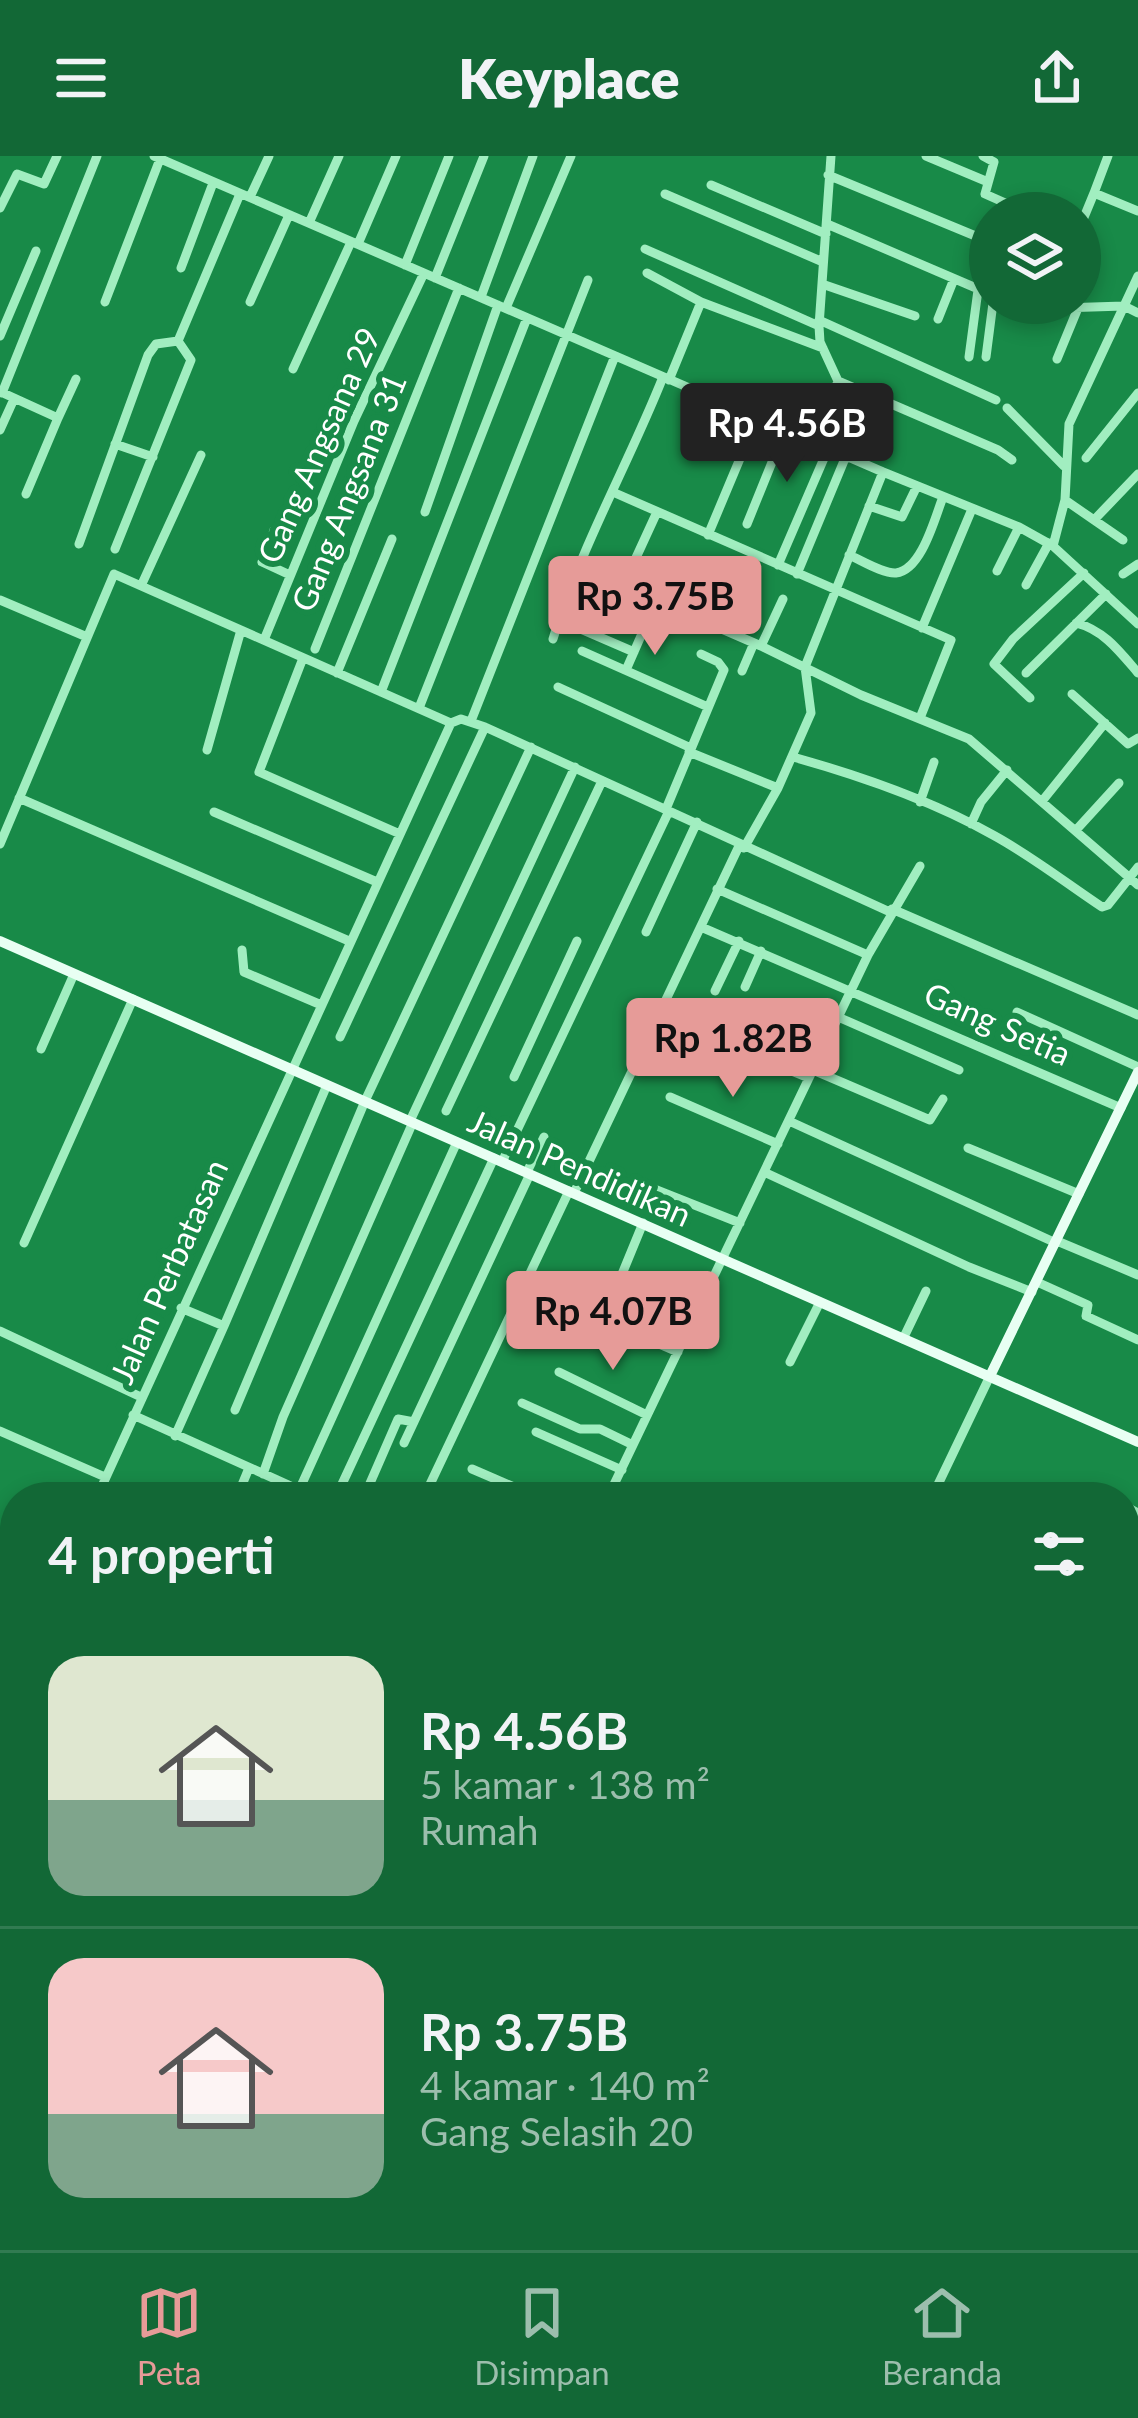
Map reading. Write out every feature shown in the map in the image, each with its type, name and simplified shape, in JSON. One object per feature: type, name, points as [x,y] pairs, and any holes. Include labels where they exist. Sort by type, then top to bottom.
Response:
[{"type":"main road","name":"Jalan Pendidikan","points":[[0,941],[1138,1442]]},
{"type":"main road","points":[[990,1376],[1138,1069]]},
{"type":"street","points":[[0,208],[16,174],[44,184],[57,156]]},
{"type":"street","points":[[58,418],[1,393],[97,156]]},
{"type":"street","points":[[188,171],[195,156]]},
{"type":"street","points":[[178,340],[241,195],[268,156]]},
{"type":"street","points":[[309,223],[339,156]]},
{"type":"street","points":[[293,368],[396,156]]},
{"type":"street","points":[[405,265],[449,156]]},
{"type":"street","name":"Gang Angsana 29","points":[[264,640],[354,422],[484,156]]},
{"type":"street","points":[[481,297],[533,156]]},
{"type":"street","points":[[425,512],[502,307],[572,156]]},
{"type":"street","points":[[830,156],[819,323],[823,348],[838,381],[1012,460]]},
{"type":"street","points":[[926,156],[988,182]]},
{"type":"street","points":[[1090,156],[1107,159],[1094,192]]},
{"type":"street","points":[[987,157],[994,164],[988,192]]},
{"type":"street","points":[[104,302],[162,158],[814,443],[1019,527],[1051,544],[1138,624]]},
{"type":"street","points":[[829,176],[969,233]]},
{"type":"street","points":[[181,268],[213,182]]},
{"type":"street","points":[[711,185],[969,286]]},
{"type":"street","points":[[665,194],[823,262]]},
{"type":"street","points":[[1101,196],[1138,211]]},
{"type":"street","points":[[250,302],[289,215]]},
{"type":"street","points":[[646,249],[996,400]]},
{"type":"street","points":[[0,336],[36,250]]},
{"type":"street","points":[[647,273],[701,302],[823,348]]},
{"type":"street","points":[[1026,585],[1051,544],[1065,500],[1069,424],[1138,277]]},
{"type":"street","points":[[938,319],[954,279]]},
{"type":"street","points":[[419,708],[588,280]]},
{"type":"street","points":[[22,284],[42,293]]},
{"type":"street","points":[[822,284],[915,316]]},
{"type":"street","name":"Gang Angsana 31","points":[[315,650],[459,288]]},
{"type":"street","points":[[554,639],[579,567],[701,302]]},
{"type":"street","points":[[1101,307],[1124,306],[1138,314]]},
{"type":"street","points":[[381,692],[527,318]]},
{"type":"street","points":[[969,357],[977,324]]},
{"type":"street","points":[[986,357],[990,324]]},
{"type":"street","points":[[1057,359],[1071,324]]},
{"type":"street","points":[[79,544],[148,355],[156,344],[178,340]]},
{"type":"street","points":[[115,549],[191,360],[178,340]]},
{"type":"street","points":[[471,721],[614,356]]},
{"type":"street","points":[[26,494],[76,379]]},
{"type":"street","points":[[814,443],[838,381]]},
{"type":"street","points":[[1086,458],[1138,393]]},
{"type":"street","points":[[0,430],[14,399]]},
{"type":"street","points":[[1007,408],[1064,466]]},
{"type":"street","points":[[708,535],[757,418]]},
{"type":"street","points":[[747,524],[785,430]]},
{"type":"street","points":[[115,444],[153,457]]},
{"type":"street","points":[[778,565],[828,448]]},
{"type":"street","points":[[141,586],[201,455]]},
{"type":"street","points":[[797,574],[846,456]]},
{"type":"street","points":[[431,1482],[717,889],[793,757],[812,708],[805,667],[883,472]]},
{"type":"street","points":[[1094,520],[1138,474]]},
{"type":"street","points":[[869,506],[902,517],[917,486]]},
{"type":"street","points":[[615,494],[951,640],[920,718]]},
{"type":"street","points":[[849,555],[890,572],[904,569],[916,557],[943,497]]},
{"type":"street","points":[[1065,500],[1123,540]]},
{"type":"street","points":[[922,628],[972,509]]},
{"type":"street","points":[[623,586],[656,512]]},
{"type":"street","points":[[997,571],[1019,527]]},
{"type":"street","points":[[274,530],[262,562],[290,575]]},
{"type":"street","points":[[338,673],[392,538]]},
{"type":"street","points":[[1123,574],[1138,564]]},
{"type":"street","points":[[579,567],[969,739],[1134,882]]},
{"type":"street","points":[[1030,698],[994,664],[1013,639],[1084,573]]},
{"type":"street","points":[[0,844],[114,574],[451,723],[460,719],[485,727],[742,846],[1138,1015]]},
{"type":"street","points":[[1026,674],[1106,594]]},
{"type":"street","points":[[626,670],[650,598]]},
{"type":"street","points":[[742,671],[783,599]]},
{"type":"street","points":[[0,600],[87,637]]},
{"type":"street","points":[[560,620],[634,652]]},
{"type":"street","points":[[1076,623],[1111,641],[1138,673]]},
{"type":"street","points":[[207,750],[241,631]]},
{"type":"street","points":[[582,651],[708,707]]},
{"type":"street","points":[[343,1482],[668,810],[724,666],[701,654]]},
{"type":"street","points":[[303,658],[259,772],[400,834]]},
{"type":"street","points":[[557,687],[778,788]]},
{"type":"street","points":[[1072,694],[1131,746],[1138,739]]},
{"type":"street","name":"Jalan Perbatasan","points":[[104,1482],[451,723]]},
{"type":"street","points":[[1043,800],[1105,723]]},
{"type":"street","points":[[340,1037],[485,727]]},
{"type":"street","points":[[235,1410],[364,1101],[531,747]]},
{"type":"street","points":[[793,757],[856,775],[971,824],[1105,907],[1134,882],[1138,867]]},
{"type":"street","points":[[920,802],[934,763]]},
{"type":"street","points":[[263,1474],[283,1417],[411,1122],[574,767]]},
{"type":"street","points":[[971,824],[981,802],[1007,770]]},
{"type":"street","points":[[446,1111],[602,781]]},
{"type":"street","points":[[1077,829],[1118,783]]},
{"type":"street","points":[[19,798],[349,941]]},
{"type":"street","points":[[214,812],[377,882]]},
{"type":"street","points":[[646,932],[697,822]]},
{"type":"street","points":[[616,1482],[868,955],[920,866]]},
{"type":"street","points":[[717,889],[868,955]]},
{"type":"street","name":"Gang Setia","points":[[700,927],[1121,1108]]},
{"type":"street","points":[[514,1077],[577,941]]},
{"type":"street","points":[[715,991],[739,941]]},
{"type":"street","points":[[242,950],[244,972],[320,1004]]},
{"type":"street","points":[[745,987],[761,951]]},
{"type":"street","points":[[41,1049],[74,974]]},
{"type":"street","points":[[24,1243],[133,1000]]},
{"type":"street","points":[[687,1004],[818,1058]]},
{"type":"street","points":[[788,1010],[832,1030]]},
{"type":"street","points":[[1017,1012],[1138,1069]]},
{"type":"street","points":[[838,1018],[959,1070]]},
{"type":"street","points":[[721,1042],[930,1120],[944,1099]]},
{"type":"street","points":[[523,1055],[547,1066]]},
{"type":"street","points":[[175,1436],[327,1084]]},
{"type":"street","points":[[670,1097],[778,1144]]},
{"type":"street","points":[[789,1121],[1056,1242],[1138,1274]]},
{"type":"street","points":[[404,1443],[544,1138]]},
{"type":"street","points":[[303,1482],[457,1142]]},
{"type":"street","points":[[968,1148],[1079,1194]]},
{"type":"street","points":[[764,1172],[968,1267],[1088,1305],[1086,1316],[1138,1340]]},
{"type":"street","points":[[634,1181],[740,1223]]},
{"type":"street","points":[[620,1279],[643,1223]]},
{"type":"street","points":[[904,1339],[926,1291]]},
{"type":"street","points":[[547,1296],[679,1352]]},
{"type":"street","points":[[790,1361],[820,1302]]},
{"type":"street","points":[[182,1308],[224,1326]]},
{"type":"street","points":[[0,1331],[141,1397]]},
{"type":"street","points":[[559,1372],[647,1415]]},
{"type":"street","points":[[939,1482],[990,1376]]},
{"type":"street","points":[[522,1403],[580,1429],[600,1429],[633,1445]]},
{"type":"street","points":[[133,1415],[277,1482]]},
{"type":"street","points":[[371,1482],[398,1419],[414,1422]]},
{"type":"street","points":[[0,1431],[106,1477]]},
{"type":"street","points":[[536,1432],[622,1470]]},
{"type":"street","points":[[243,1482],[249,1468]]},
{"type":"street","points":[[472,1469],[502,1482]]}]
